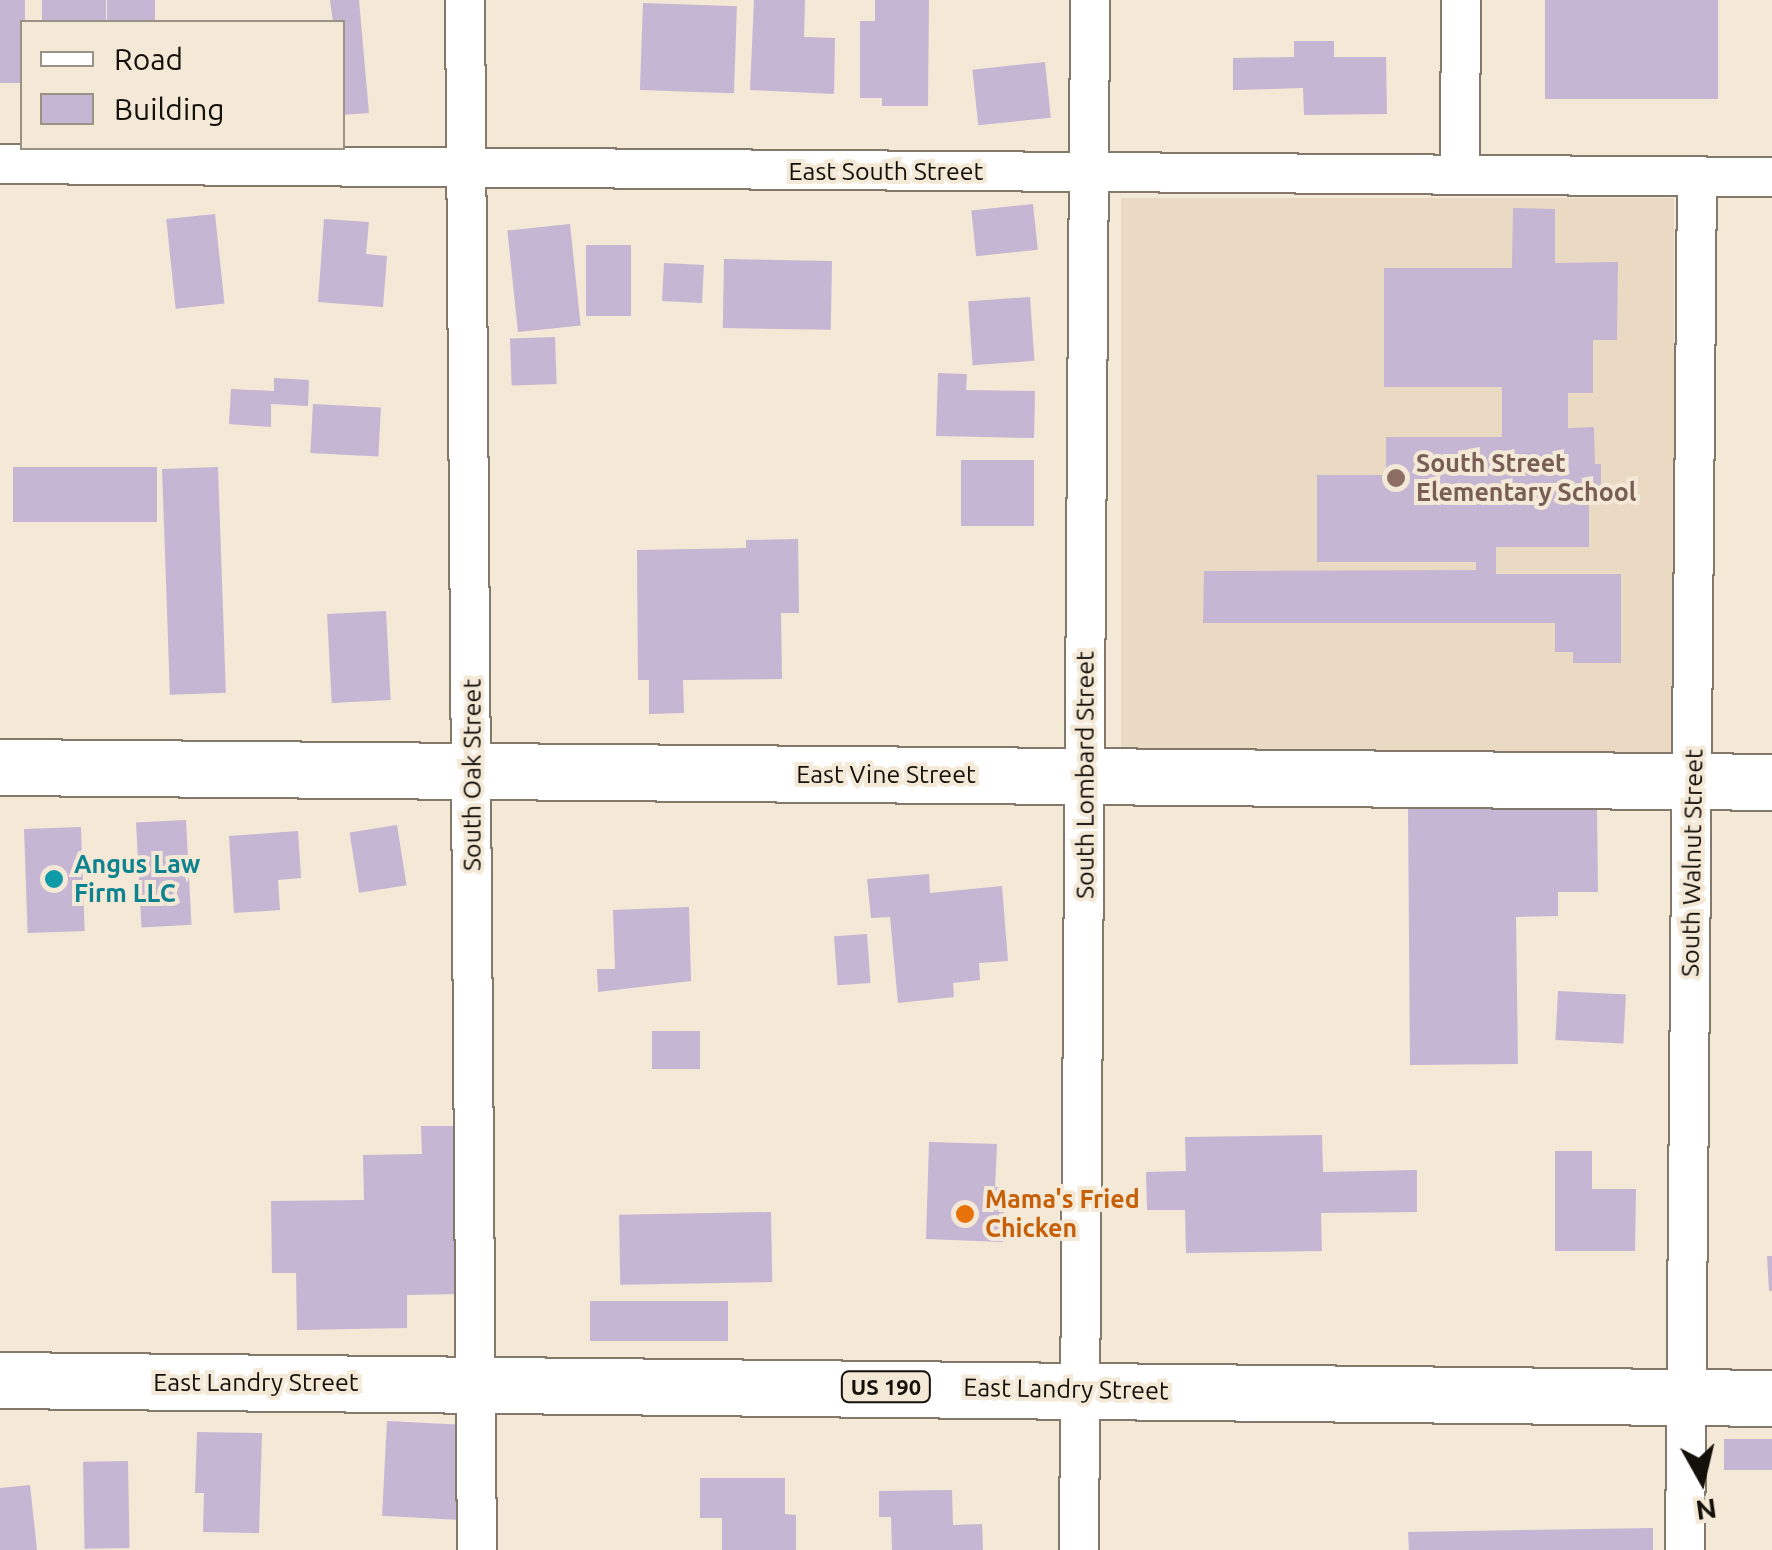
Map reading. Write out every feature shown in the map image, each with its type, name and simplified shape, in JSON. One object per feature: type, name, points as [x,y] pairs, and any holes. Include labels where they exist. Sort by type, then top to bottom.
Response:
[{"type":"highway","name":"East Vine Street","points":[[0,767],[1772,782]]},
{"type":"highway","name":"East Landry Street","points":[[0,1380],[1772,1398]]},
{"type":"street","name":"South Oak Street","points":[[465,0],[479,1383],[477,1550]]},
{"type":"street","name":"South Lombard Street","points":[[1079,1550],[1090,0]]},
{"type":"street","points":[[1460,173],[1461,0]]},
{"type":"street","name":"East South Street","points":[[0,164],[1772,177]]},
{"type":"street","name":"South Walnut Street","points":[[1684,1550],[1697,176]]},
{"type":"shaded area","name":"South Street Elementary School","points":[[1121,198],[1674,198],[1674,755],[1121,755]]},
{"type":"building","points":[[0,0],[25,0],[25,20],[20,20],[20,83],[0,83]]},
{"type":"building","points":[[42,0],[106,0],[106,20],[42,20]]},
{"type":"building","points":[[107,0],[155,0],[155,20],[107,20]]},
{"type":"building","points":[[330,0],[359,0],[369,113],[345,115],[345,20],[333,20]]},
{"type":"building","points":[[754,0],[805,0],[804,37],[835,38],[834,94],[750,90]]},
{"type":"building","points":[[875,0],[929,0],[928,106],[882,106],[882,98],[860,98],[860,21],[875,21]]},
{"type":"building","points":[[1545,0],[1718,0],[1718,99],[1545,99]]},
{"type":"building","points":[[643,3],[737,6],[734,93],[640,90]]},
{"type":"building","points":[[1294,41],[1334,41],[1334,57],[1386,57],[1387,114],[1304,115],[1303,88],[1233,90],[1233,58],[1294,57]]},
{"type":"building","points":[[1045,62],[1051,118],[978,125],[972,70]]},
{"type":"building","points":[[1033,204],[1038,250],[976,256],[971,210]]},
{"type":"building","points":[[1513,208],[1555,209],[1555,263],[1618,262],[1617,340],[1593,340],[1593,393],[1568,393],[1568,428],[1594,427],[1595,464],[1601,464],[1601,494],[1589,494],[1589,547],[1496,547],[1496,574],[1621,574],[1621,663],[1573,663],[1573,652],[1555,652],[1555,623],[1203,623],[1204,571],[1476,570],[1476,562],[1317,562],[1317,475],[1386,475],[1386,437],[1502,437],[1502,387],[1384,387],[1384,268],[1512,268]]},
{"type":"building","points":[[215,214],[224,304],[176,309],[166,219]]},
{"type":"building","points":[[324,219],[369,222],[366,254],[387,256],[383,307],[318,302]]},
{"type":"building","points":[[570,224],[581,325],[518,332],[507,231]]},
{"type":"building","points":[[586,245],[631,245],[631,316],[586,316]]},
{"type":"building","points":[[724,259],[832,261],[831,330],[723,328]]},
{"type":"building","points":[[664,263],[704,265],[702,303],[662,301]]},
{"type":"building","points":[[1030,297],[1034,361],[973,365],[968,301]]},
{"type":"building","points":[[555,337],[557,384],[512,386],[510,339]]},
{"type":"building","points":[[938,373],[967,374],[966,390],[1035,391],[1034,438],[936,436]]},
{"type":"building","points":[[274,378],[309,380],[308,406],[271,404],[271,427],[229,424],[231,389],[274,391]]},
{"type":"building","points":[[313,404],[381,408],[378,456],[310,453]]},
{"type":"building","points":[[961,460],[1034,460],[1034,526],[961,526]]},
{"type":"building","points":[[13,467],[157,467],[157,522],[13,522]]},
{"type":"building","points":[[218,467],[226,693],[170,695],[162,469]]},
{"type":"building","points":[[798,539],[799,613],[781,613],[782,679],[683,680],[684,713],[649,714],[649,680],[638,680],[637,550],[746,548],[746,540]]},
{"type":"building","points":[[386,611],[391,700],[332,703],[327,614]]},
{"type":"building","points":[[1597,805],[1598,892],[1558,892],[1558,916],[1516,917],[1518,1064],[1410,1065],[1408,808]]},
{"type":"building","points":[[186,820],[191,925],[142,927],[136,823]]},
{"type":"building","points":[[397,825],[407,885],[359,893],[350,833]]},
{"type":"building","name":"Angus Law Firm LLC","points":[[81,827],[85,931],[28,933],[24,829]]},
{"type":"building","points":[[298,831],[301,878],[278,880],[280,910],[234,913],[229,836]]},
{"type":"building","points":[[929,874],[930,893],[1002,886],[1008,961],[979,963],[980,980],[953,983],[954,997],[898,1003],[890,917],[871,918],[867,879]]},
{"type":"building","points":[[689,907],[691,981],[598,992],[597,969],[615,969],[613,910]]},
{"type":"building","points":[[867,934],[870,983],[837,985],[834,936]]},
{"type":"building","points":[[1558,991],[1626,995],[1623,1043],[1555,1040]]},
{"type":"building","points":[[652,1031],[700,1031],[700,1069],[652,1069]]},
{"type":"building","points":[[421,1126],[461,1126],[463,1294],[407,1295],[407,1328],[297,1330],[296,1273],[272,1273],[271,1201],[364,1200],[363,1155],[422,1154]]},
{"type":"building","points":[[1322,1135],[1323,1172],[1417,1170],[1417,1212],[1321,1213],[1322,1251],[1186,1253],[1185,1210],[1147,1210],[1146,1172],[1186,1171],[1185,1137]]},
{"type":"building","name":"Mama's Fried Chicken","points":[[929,1142],[997,1144],[995,1187],[1005,1188],[1003,1242],[926,1239]]},
{"type":"building","points":[[1555,1151],[1592,1151],[1592,1189],[1636,1189],[1635,1251],[1555,1251]]},
{"type":"building","points":[[771,1212],[772,1282],[620,1285],[619,1215]]},
{"type":"building","points":[[1767,1256],[1772,1256],[1772,1291],[1769,1291]]},
{"type":"building","points":[[590,1301],[728,1301],[728,1341],[590,1341]]},
{"type":"building","points":[[387,1421],[461,1425],[456,1520],[382,1516]]},
{"type":"building","points":[[197,1432],[262,1433],[259,1533],[203,1532],[204,1493],[195,1493]]},
{"type":"building","points":[[1724,1439],[1772,1439],[1772,1470],[1724,1470]]},
{"type":"building","points":[[128,1461],[130,1548],[85,1549],[83,1462]]},
{"type":"building","points":[[700,1478],[785,1478],[785,1514],[796,1515],[796,1550],[722,1550],[722,1518],[700,1518]]},
{"type":"building","points":[[30,1485],[37,1550],[0,1550],[0,1488]]},
{"type":"building","points":[[952,1490],[953,1525],[982,1524],[983,1550],[892,1550],[891,1517],[879,1517],[879,1491]]},
{"type":"building","points":[[1653,1528],[1653,1550],[1409,1550],[1408,1532]]},
{"type":"place","name":"South Street Elementary School","points":[[1396,478]]},
{"type":"place","name":"Angus Law Firm LLC","points":[[54,879]]},
{"type":"place","name":"Mama's Fried Chicken","points":[[965,1214]]}]
